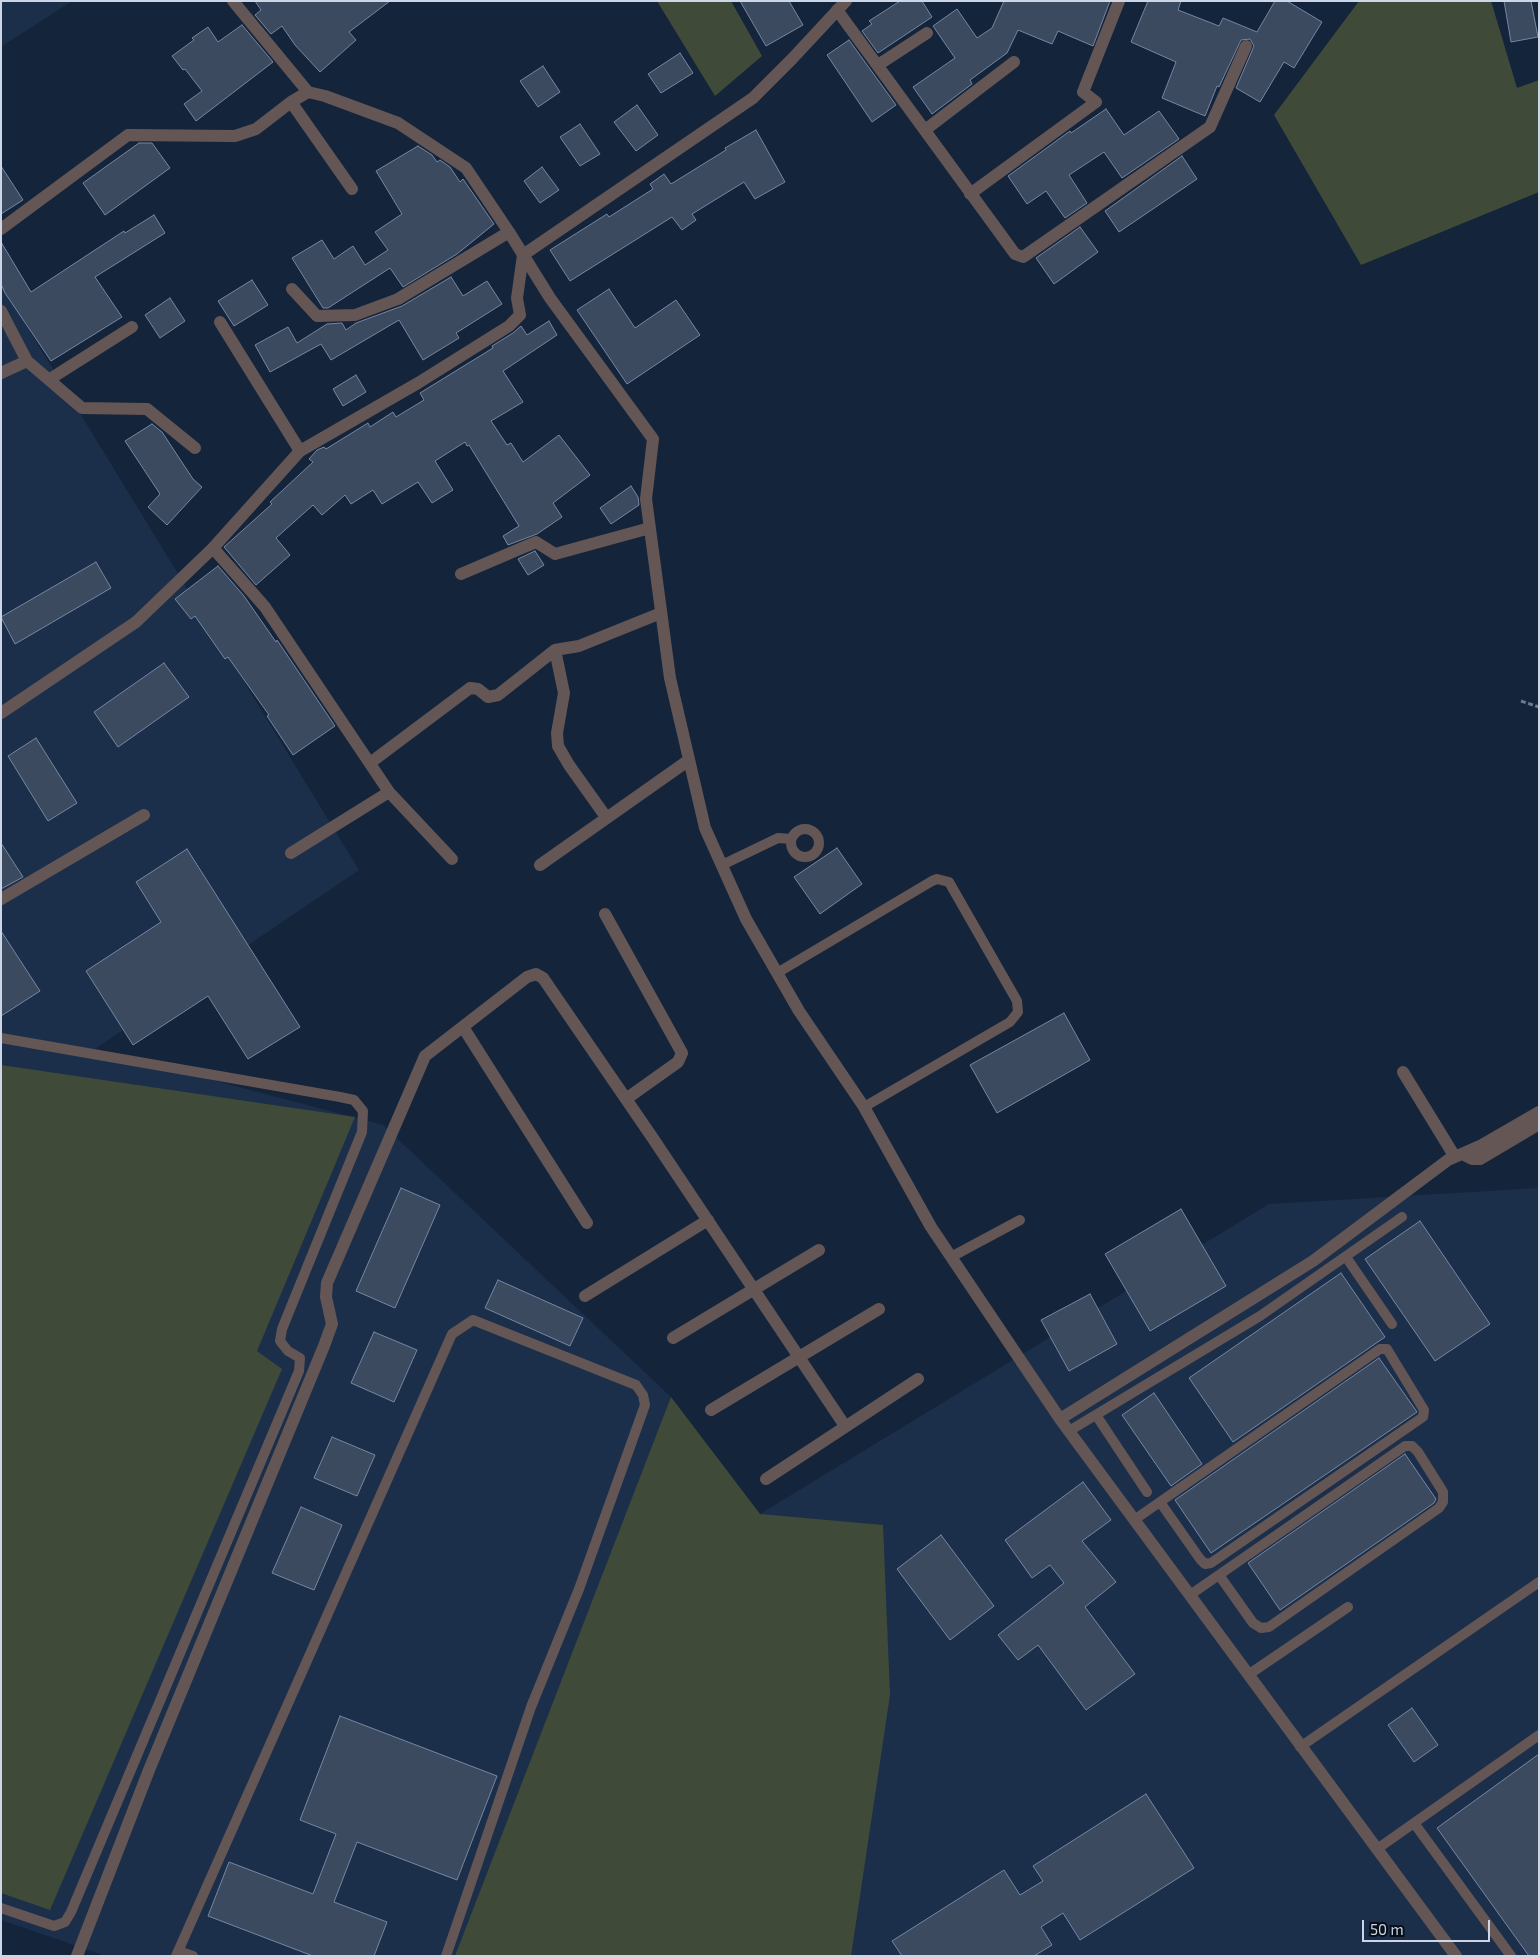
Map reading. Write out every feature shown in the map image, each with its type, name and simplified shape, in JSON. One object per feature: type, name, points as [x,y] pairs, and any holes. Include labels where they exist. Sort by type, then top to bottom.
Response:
[{"type":"street","points":[[233,1],[308,92],[325,96],[398,123],[466,168],[550,298],[652,439],[646,499],[670,678],[705,828],[746,918],[799,1011],[864,1107],[931,1227],[1060,1419],[1377,1849],[1451,1953]]},
{"type":"street","points":[[970,194],[1096,102],[1083,92],[1119,1]]},
{"type":"street","points":[[1,713],[136,622],[213,548],[300,451],[418,383],[509,326],[520,315],[517,298],[523,255],[753,98],[842,6],[878,65],[970,194],[1015,254],[1023,257],[1032,253],[1210,127],[1246,46]]},
{"type":"street","points":[[878,65],[927,32]]},
{"type":"street","points":[[925,130],[1014,62]]},
{"type":"street","points":[[1,228],[128,135],[235,136],[256,130],[291,102],[308,92]]},
{"type":"street","points":[[291,102],[352,189]]},
{"type":"street","points":[[292,289],[317,316],[355,315],[398,299],[509,232]]},
{"type":"street","points":[[1,311],[26,361],[50,379],[82,408],[147,409],[195,448]]},
{"type":"street","points":[[220,322],[300,451]]},
{"type":"street","points":[[50,379],[132,327]]},
{"type":"street","points":[[1,373],[26,361]]},
{"type":"street","points":[[462,574],[536,542],[554,554],[650,528]]},
{"type":"street","points":[[213,548],[265,607],[389,792],[452,859]]},
{"type":"street","points":[[370,763],[470,688],[478,690],[488,697],[498,695],[555,650],[579,646],[661,613]]},
{"type":"street","points":[[555,650],[564,693],[556,733],[558,746],[569,766],[606,817]]},
{"type":"street","points":[[540,865],[689,760]]},
{"type":"street","points":[[291,853],[389,792]]},
{"type":"street","points":[[1,899],[144,814]]},
{"type":"street","points":[[605,914],[682,1053],[678,1062],[626,1099]]},
{"type":"street","points":[[77,1956],[149,1770],[324,1346],[332,1324],[326,1297],[327,1283],[425,1056],[527,977],[536,974],[543,978],[708,1220],[845,1426]]},
{"type":"street","points":[[463,1027],[587,1223]]},
{"type":"street","points":[[1403,1072],[1458,1155],[1480,1159],[1539,1124]]},
{"type":"street","points":[[1060,1419],[1313,1261],[1448,1160],[1482,1145],[1539,1112]]},
{"type":"street","points":[[585,1296],[708,1220]]},
{"type":"street","points":[[673,1338],[819,1250]]},
{"type":"street","points":[[711,1410],[879,1308]]},
{"type":"street","points":[[766,1479],[918,1378]]},
{"type":"lane","points":[[722,865],[778,838],[791,839]]},
{"type":"lane","points":[[777,973],[932,881],[937,879],[949,882],[1017,1001],[1018,1012],[1010,1022],[864,1107]]},
{"type":"lane","points":[[1,1038],[340,1097],[354,1100],[363,1111],[362,1132],[282,1329],[280,1341],[288,1351],[300,1358],[299,1371],[71,1912],[65,1922],[54,1926],[1,1908]]},
{"type":"lane","points":[[1069,1431],[1260,1316],[1402,1217]]},
{"type":"lane","points":[[951,1257],[1020,1220]]},
{"type":"lane","points":[[1346,1257],[1392,1324]]},
{"type":"lane","points":[[193,1956],[177,1954],[452,1334],[474,1320],[636,1385],[643,1394],[644,1405],[579,1589],[531,1707],[446,1956]]},
{"type":"lane","points":[[1134,1520],[1380,1349],[1387,1349],[1424,1410],[1423,1417],[1211,1563],[1205,1564],[1200,1559],[1160,1502]]},
{"type":"lane","points":[[1096,1415],[1147,1492]]},
{"type":"lane","points":[[1190,1595],[1405,1446],[1412,1446],[1418,1452],[1443,1492],[1439,1508],[1269,1626],[1260,1628],[1253,1624],[1219,1575]]},
{"type":"lane","points":[[1300,1746],[1539,1582]]},
{"type":"lane","points":[[1248,1675],[1348,1606]]},
{"type":"lane","points":[[1377,1849],[1539,1735]]},
{"type":"lane","points":[[1414,1822],[1511,1956]]},
{"type":"path","points":[[1521,700],[1539,707]]},
{"type":"shaded area","points":[[1,1],[72,1],[1,47]]},
{"type":"shaded area","points":[[1,284],[359,870],[95,1049],[383,1125],[671,1397],[760,1514],[1269,1204],[1539,1188],[1539,1956],[106,1956],[1,1920]]},
{"type":"green space","points":[[657,1],[731,1],[762,56],[715,96]]},
{"type":"green space","points":[[1359,1],[1491,1],[1517,88],[1539,80],[1539,192],[1361,265],[1274,115]]},
{"type":"green space","points":[[1,1065],[355,1117],[257,1351],[282,1369],[50,1910],[1,1893]]},
{"type":"green space","points":[[671,1397],[760,1514],[883,1525],[890,1695],[851,1956],[455,1956]]},
{"type":"building","points":[[255,1],[390,1],[349,32],[356,40],[320,72],[295,45],[282,26],[271,34],[255,15],[261,10]]},
{"type":"building","points":[[740,1],[789,1],[803,25],[766,46]]},
{"type":"building","points":[[900,1],[922,1],[932,17],[878,53],[862,31],[872,24],[869,21]]},
{"type":"building","points":[[1004,1],[1110,1],[1093,46],[1058,31],[1052,44],[1018,30],[1007,53],[970,80],[972,84],[932,114],[913,87],[955,58],[933,26],[957,9],[977,38],[992,28]]},
{"type":"building","points":[[1148,1],[1181,1],[1178,10],[1219,26],[1223,18],[1257,32],[1275,1],[1287,1],[1322,22],[1294,68],[1284,62],[1260,102],[1236,88],[1254,46],[1250,39],[1241,40],[1219,87],[1217,86],[1205,116],[1162,98],[1176,62],[1131,42]]},
{"type":"building","points":[[1504,1],[1531,1],[1538,37],[1511,42]]},
{"type":"building","points":[[242,25],[273,62],[196,121],[184,104],[202,91],[172,56],[208,27],[218,42]]},
{"type":"building","points":[[849,40],[896,105],[872,122],[827,55]]},
{"type":"building","points":[[680,53],[693,73],[661,93],[648,74]]},
{"type":"building","points":[[543,66],[560,92],[538,107],[520,81]]},
{"type":"building","points":[[637,105],[658,135],[636,151],[614,122]]},
{"type":"building","points":[[1106,109],[1124,135],[1159,111],[1179,139],[1122,178],[1104,152],[1069,175],[1087,203],[1065,218],[1046,191],[1027,204],[1008,176],[1070,131],[1071,133]]},
{"type":"building","points":[[580,124],[600,154],[580,166],[560,137]]},
{"type":"building","points":[[756,130],[785,182],[755,199],[744,182],[692,214],[696,220],[682,230],[672,217],[570,281],[550,250],[607,214],[609,217],[653,189],[650,184],[664,174],[671,184]]},
{"type":"building","points":[[139,143],[152,143],[170,168],[105,215],[83,183]]},
{"type":"building","points":[[418,146],[432,155],[437,162],[440,160],[450,167],[460,182],[463,179],[494,224],[457,254],[403,287],[390,268],[328,308],[323,308],[292,258],[322,240],[334,259],[353,246],[365,265],[388,250],[375,232],[402,214],[376,171]]},
{"type":"building","points":[[1182,156],[1197,179],[1119,232],[1105,211]]},
{"type":"building","points":[[1,166],[23,200],[1,214]]},
{"type":"building","points":[[542,167],[559,190],[540,203],[524,181]]},
{"type":"building","points":[[154,215],[165,233],[95,277],[122,317],[51,361],[5,293],[1,284],[1,242],[31,292],[124,231],[125,233]]},
{"type":"building","points":[[1080,227],[1098,252],[1054,284],[1036,258]]},
{"type":"building","points":[[451,277],[463,296],[487,281],[502,304],[456,333],[459,338],[423,360],[399,320],[331,360],[321,344],[270,372],[255,345],[288,327],[297,343],[327,324],[342,323],[346,330],[356,323],[402,306]]},
{"type":"building","points":[[252,280],[268,305],[234,326],[218,301]]},
{"type":"building","points":[[609,289],[635,328],[676,300],[700,335],[627,384],[577,310]]},
{"type":"building","points":[[170,298],[185,321],[160,338],[145,315]]},
{"type":"building","points":[[549,321],[557,335],[503,371],[523,402],[491,421],[507,445],[511,443],[523,462],[559,435],[590,475],[553,503],[562,517],[537,534],[508,545],[503,536],[519,526],[469,445],[467,446],[465,442],[435,461],[453,490],[432,503],[418,482],[382,504],[373,490],[351,504],[345,495],[322,515],[313,505],[276,538],[290,555],[256,585],[224,547],[272,504],[270,502],[313,462],[309,459],[317,450],[324,447],[326,449],[368,423],[370,427],[393,412],[396,417],[424,400],[420,393],[493,348],[492,346],[521,326],[527,335]]},
{"type":"building","points":[[356,375],[366,392],[343,406],[333,389]]},
{"type":"building","points":[[152,424],[162,432],[193,479],[202,487],[167,525],[148,507],[160,494],[125,441]]},
{"type":"building","points":[[631,486],[638,497],[639,505],[611,524],[600,508]]},
{"type":"building","points":[[535,551],[544,565],[528,575],[518,559]]},
{"type":"building","points":[[96,562],[111,588],[15,644],[1,617]]},
{"type":"building","points":[[218,566],[244,596],[276,642],[277,640],[335,726],[293,755],[267,716],[269,715],[228,657],[225,659],[195,616],[191,619],[175,599]]},
{"type":"building","points":[[164,663],[189,697],[118,747],[94,712]]},
{"type":"building","points":[[36,738],[77,803],[48,821],[8,756]]},
{"type":"building","points":[[1,843],[23,877],[1,889]]},
{"type":"building","points":[[837,848],[862,884],[820,914],[794,877]]},
{"type":"building","points":[[187,849],[300,1027],[248,1059],[208,996],[133,1045],[86,971],[161,922],[136,882]]},
{"type":"building","points":[[1,931],[40,991],[1,1016]]},
{"type":"building","points":[[1064,1013],[1090,1060],[997,1113],[970,1065]]},
{"type":"building","points":[[401,1188],[440,1205],[395,1308],[356,1291]]},
{"type":"building","points":[[1181,1209],[1226,1286],[1150,1331],[1105,1254]]},
{"type":"building","points":[[1420,1221],[1490,1324],[1435,1361],[1365,1259]]},
{"type":"building","points":[[1341,1273],[1385,1337],[1233,1442],[1189,1378]]},
{"type":"building","points":[[498,1280],[583,1318],[570,1346],[485,1308]]},
{"type":"building","points":[[1090,1294],[1117,1344],[1069,1371],[1041,1320]]},
{"type":"building","points":[[374,1332],[417,1350],[394,1402],[351,1383]]},
{"type":"building","points":[[1379,1358],[1417,1412],[1211,1553],[1175,1500]]},
{"type":"building","points":[[1154,1393],[1202,1464],[1171,1486],[1122,1415]]},
{"type":"building","points":[[332,1437],[375,1455],[357,1496],[314,1478]]},
{"type":"building","points":[[1405,1454],[1436,1499],[1434,1503],[1280,1610],[1248,1563]]},
{"type":"building","points":[[1083,1482],[1111,1520],[1082,1541],[1116,1582],[1085,1607],[1135,1674],[1086,1710],[1038,1645],[1018,1660],[998,1635],[1064,1583],[1050,1565],[1032,1578],[1005,1540]]},
{"type":"building","points":[[301,1507],[342,1525],[314,1590],[272,1573]]},
{"type":"building","points":[[941,1535],[994,1606],[950,1640],[897,1569]]},
{"type":"building","points":[[1412,1708],[1438,1745],[1414,1762],[1388,1725]]},
{"type":"building","points":[[340,1716],[497,1776],[457,1880],[357,1842],[334,1902],[387,1922],[374,1956],[313,1956],[208,1916],[229,1862],[313,1894],[336,1834],[300,1820]]},
{"type":"building","points":[[1539,1754],[1539,1956],[1529,1956],[1437,1828]]},
{"type":"building","points":[[1146,1794],[1194,1868],[1080,1940],[1063,1913],[1041,1927],[1052,1945],[1034,1956],[902,1956],[892,1941],[1004,1870],[1020,1895],[1043,1881],[1033,1866]]}]
